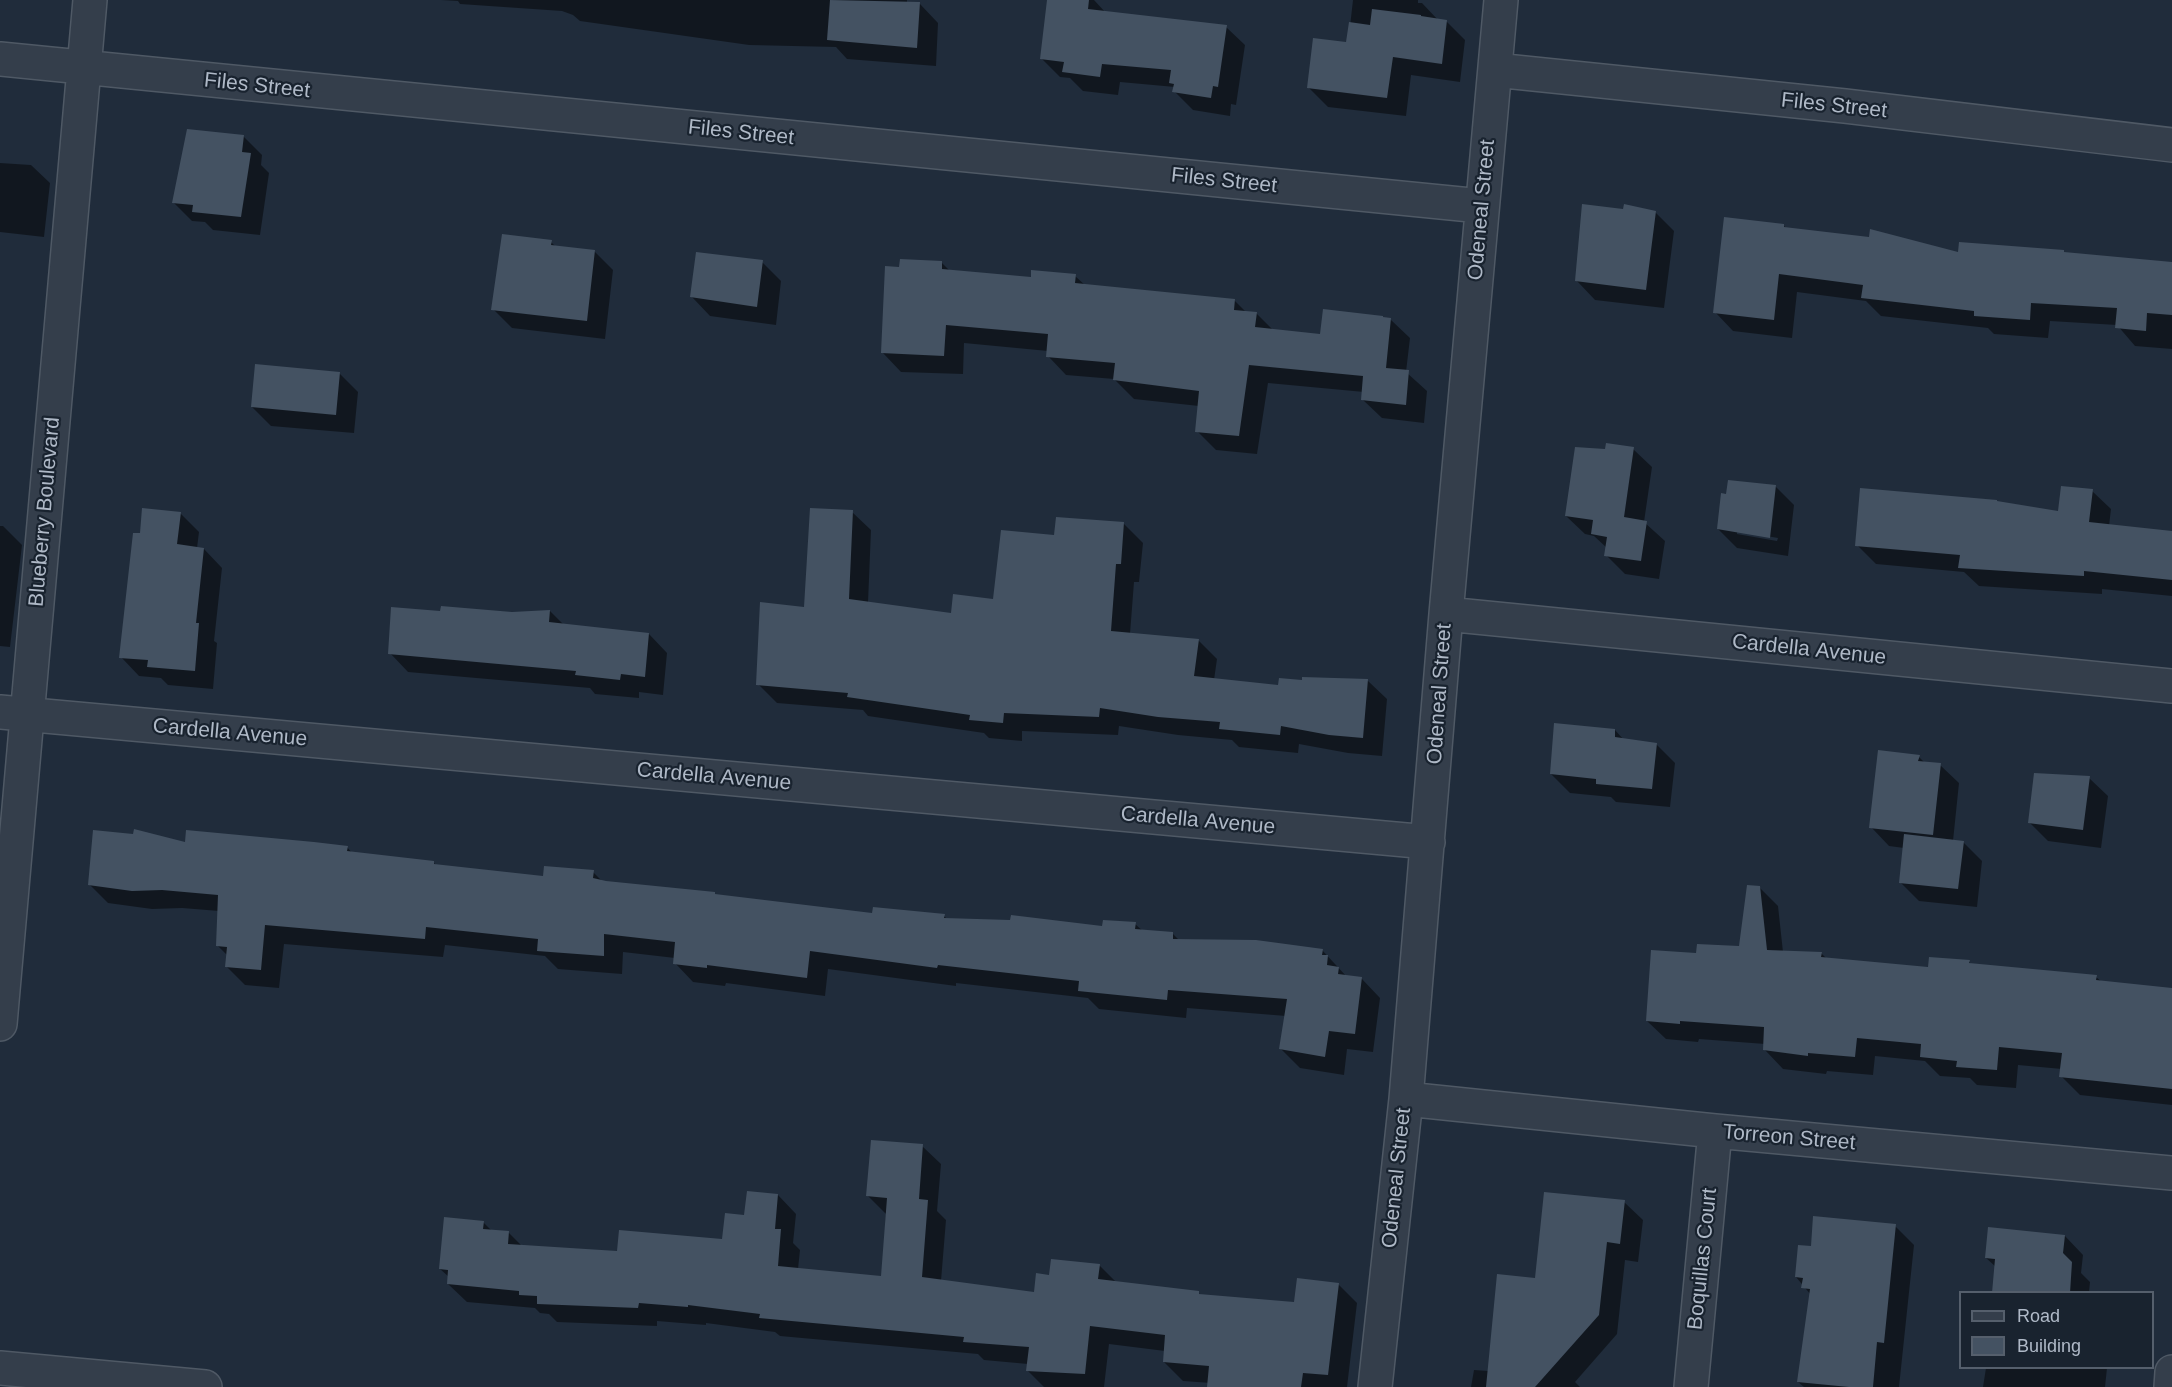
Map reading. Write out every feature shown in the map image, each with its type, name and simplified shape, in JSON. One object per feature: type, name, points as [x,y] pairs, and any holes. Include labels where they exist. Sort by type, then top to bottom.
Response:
[{"type":"street","name":"Blueberry Boulevard","points":[[0,1024],[14,713],[90,0]]},
{"type":"street","name":"Odeneal Street","points":[[1375,1387],[1406,1099],[1481,206],[1501,0]]},
{"type":"street","name":"Files Street","points":[[0,59],[1481,206]]},
{"type":"street","name":"Files Street","points":[[1495,70],[1845,106],[2172,145]]},
{"type":"street","name":"Cardella Avenue","points":[[1446,614],[2172,686]]},
{"type":"street","name":"Cardella Avenue","points":[[14,713],[1428,842]]},
{"type":"street","name":"Torreon Street","points":[[1406,1099],[1715,1131],[2172,1173]]},
{"type":"street","name":"Boquillas Court","points":[[1691,1387],[1715,1131]]},
{"type":"street","points":[[0,1368],[205,1387]]},
{"type":"street","points":[[2171,1387],[2172,1372]]},
{"type":"building","points":[[830,0],[920,2],[917,48],[827,40]]},
{"type":"building","points":[[1047,0],[1089,0],[1088,9],[1227,25],[1218,87],[1213,86],[1211,98],[1172,92],[1174,84],[1169,83],[1171,70],[1102,64],[1100,77],[1062,72],[1064,62],[1040,59]]},
{"type":"building","points":[[1372,9],[1447,20],[1442,64],[1393,57],[1387,98],[1307,88],[1313,38],[1346,42],[1349,22],[1370,25]]},
{"type":"building","points":[[187,129],[244,135],[242,152],[251,153],[241,217],[192,212],[193,205],[172,203]]},
{"type":"building","points":[[1582,204],[1623,209],[1624,204],[1656,211],[1646,290],[1575,281]]},
{"type":"building","points":[[1724,217],[1869,237],[1870,229],[1958,252],[1959,242],[2064,250],[2064,252],[2172,262],[2172,315],[2147,313],[2146,331],[2115,328],[2117,308],[2031,303],[2030,320],[1974,316],[1974,311],[1861,298],[1863,285],[1779,274],[1774,320],[1713,313]]},
{"type":"building","points":[[502,234],[552,240],[551,245],[595,250],[587,321],[491,310]]},
{"type":"building","points":[[696,252],[763,260],[757,307],[690,297]]},
{"type":"building","points":[[900,259],[942,261],[942,269],[1031,277],[1031,270],[1076,274],[1075,283],[1235,299],[1234,310],[1257,312],[1255,327],[1320,334],[1323,309],[1391,318],[1386,368],[1409,370],[1406,405],[1361,400],[1363,376],[1249,365],[1239,436],[1195,432],[1199,391],[1113,380],[1115,363],[1046,357],[1048,334],[946,325],[944,356],[881,353],[885,266],[899,267]]},
{"type":"building","points":[[255,364],[340,372],[336,415],[251,407]]},
{"type":"building","points":[[1606,443],[1634,447],[1624,517],[1647,521],[1641,561],[1604,556],[1607,537],[1591,534],[1593,520],[1565,516],[1575,447],[1605,449]]},
{"type":"building","points":[[1728,480],[1776,485],[1770,538],[1717,529],[1721,493],[1726,494]]},
{"type":"building","points":[[2061,486],[2093,489],[2089,522],[2172,531],[2172,580],[2084,571],[2084,576],[1958,568],[1960,555],[1855,546],[1860,488],[1997,500],[2058,511]]},
{"type":"building","points":[[142,508],[181,512],[177,544],[204,548],[196,623],[199,623],[195,671],[147,667],[148,660],[119,658],[133,533],[140,533]]},
{"type":"building","points":[[810,508],[853,510],[849,599],[951,613],[953,594],[993,599],[1001,530],[1054,535],[1056,517],[1124,522],[1121,564],[1116,564],[1111,631],[1199,639],[1194,676],[1278,685],[1279,678],[1368,679],[1363,738],[1329,735],[1281,726],[1280,735],[1219,729],[1220,722],[1158,717],[1100,708],[1099,717],[1004,713],[1003,723],[969,720],[970,715],[847,697],[848,693],[756,685],[760,602],[804,607]]},
{"type":"building","points":[[441,606],[512,612],[550,610],[549,622],[649,633],[645,677],[621,674],[620,680],[575,675],[576,671],[388,654],[391,607],[440,611]]},
{"type":"building","points":[[1554,723],[1615,729],[1615,737],[1657,743],[1652,789],[1596,784],[1596,779],[1550,774]]},
{"type":"building","points":[[1878,750],[1920,755],[1918,761],[1941,763],[1933,835],[1869,828]]},
{"type":"building","points":[[2034,773],[2090,776],[2083,830],[2028,823]]},
{"type":"building","points":[[134,829],[185,842],[186,830],[314,842],[348,846],[347,851],[434,861],[434,864],[543,876],[544,866],[594,870],[593,878],[606,881],[715,892],[715,894],[872,913],[873,907],[945,914],[944,918],[1010,920],[1011,915],[1102,926],[1103,920],[1136,922],[1135,929],[1173,932],[1173,939],[1256,940],[1323,949],[1322,955],[1328,955],[1327,965],[1339,967],[1338,974],[1362,977],[1355,1034],[1329,1031],[1325,1057],[1279,1049],[1287,999],[1168,990],[1167,1000],[1078,991],[1079,981],[938,965],[937,968],[810,951],[807,978],[707,965],[707,968],[673,964],[675,942],[604,934],[604,956],[537,951],[538,939],[426,927],[425,939],[265,925],[261,970],[225,967],[227,947],[216,946],[218,895],[162,890],[132,891],[88,885],[93,830],[133,834]]},
{"type":"building","points":[[1904,834],[1964,841],[1958,889],[1899,883]]},
{"type":"building","points":[[1747,885],[1760,886],[1767,950],[1822,952],[1821,957],[1928,967],[1929,957],[1970,960],[1969,963],[2097,975],[2096,980],[2172,988],[2172,1089],[2059,1077],[2062,1053],[1999,1047],[1997,1070],[1956,1067],[1957,1061],[1920,1057],[1921,1044],[1857,1038],[1855,1057],[1808,1053],[1808,1056],[1763,1050],[1764,1027],[1646,1021],[1651,950],[1696,953],[1697,944],[1739,946]]},
{"type":"building","points":[[871,1140],[923,1144],[919,1199],[928,1200],[922,1277],[1034,1292],[1036,1273],[1049,1275],[1051,1259],[1100,1264],[1098,1279],[1199,1291],[1199,1294],[1294,1302],[1297,1278],[1339,1283],[1328,1375],[1303,1373],[1301,1387],[1207,1387],[1209,1366],[1163,1362],[1165,1335],[1090,1326],[1085,1374],[1026,1371],[1029,1347],[963,1342],[964,1337],[759,1318],[760,1314],[688,1305],[688,1307],[639,1303],[638,1308],[537,1304],[537,1296],[519,1295],[519,1291],[447,1284],[448,1270],[439,1269],[444,1217],[484,1221],[483,1229],[509,1231],[508,1244],[617,1251],[619,1230],[722,1239],[725,1213],[744,1215],[747,1191],[778,1194],[775,1229],[781,1229],[778,1266],[881,1276],[887,1198],[866,1196]]},
{"type":"building","points":[[1544,1192],[1625,1200],[1620,1244],[1607,1242],[1599,1315],[1535,1387],[1486,1387],[1497,1274],[1535,1278]]},
{"type":"building","points":[[1813,1216],[1896,1224],[1884,1343],[1877,1342],[1873,1387],[1797,1382],[1810,1289],[1801,1288],[1803,1278],[1795,1277],[1798,1245],[1811,1246]]},
{"type":"building","points":[[1988,1227],[2065,1235],[2063,1253],[2072,1262],[2070,1291],[1992,1291],[1995,1259],[1985,1258]]}]
